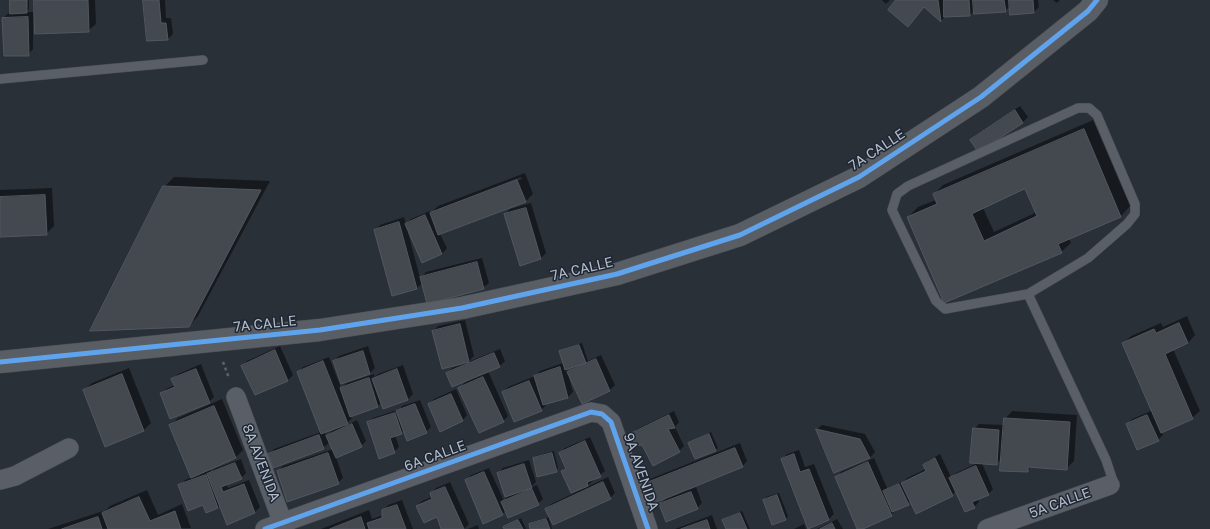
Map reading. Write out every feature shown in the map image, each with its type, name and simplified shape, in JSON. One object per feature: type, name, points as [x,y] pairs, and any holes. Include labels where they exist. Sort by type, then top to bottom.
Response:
[{"type":"street","name":"7A CALLE","points":[[0,362],[214,342],[320,330],[462,308],[616,274],[740,236],[859,177],[981,97],[1088,11],[1097,0]]},
{"type":"street","name":"8A AVENIDA","points":[[236,397],[284,526]]},
{"type":"street","name":"6A CALLE","points":[[265,529],[284,526],[591,412],[602,414],[611,422]]},
{"type":"street","name":"9A AVENIDA","points":[[611,422],[648,529]]},
{"type":"street","points":[[0,480],[15,476],[69,448]]},
{"type":"street","name":"5A CALLE","points":[[987,529],[1110,485]]},
{"type":"lane","points":[[0,79],[203,60]]},
{"type":"lane","points":[[1078,108],[1089,108],[1097,115],[1135,204],[1135,214],[1127,224],[1088,258],[1028,294],[946,309],[936,301],[892,210],[897,194],[908,186],[1078,108]]},
{"type":"lane","points":[[1028,294],[1106,460],[1113,481],[1110,485]]},
{"type":"path","points":[[214,342],[236,397]]},
{"type":"building","points":[[10,0],[27,0],[27,13],[10,14]]},
{"type":"building","points":[[34,0],[88,0],[89,32],[35,34]]},
{"type":"building","points":[[143,0],[159,0],[161,23],[166,23],[168,40],[147,41]]},
{"type":"building","points":[[896,0],[938,0],[941,22],[924,7],[908,27],[888,10]]},
{"type":"building","points":[[944,0],[969,0],[970,16],[944,17]]},
{"type":"building","points":[[973,0],[1004,0],[1006,12],[974,14]]},
{"type":"building","points":[[1009,0],[1033,0],[1034,13],[1010,15]]},
{"type":"building","points":[[28,17],[29,56],[4,56],[2,18]]},
{"type":"building","points":[[1015,110],[1023,123],[978,152],[970,140]]},
{"type":"building","points":[[1084,129],[1121,217],[1058,244],[1062,253],[944,303],[907,217],[937,204],[933,194]],"holes":[[[1025,189],[1037,216],[984,241],[972,214]]]},
{"type":"building","points":[[517,180],[526,202],[438,235],[430,213]]},
{"type":"building","points":[[163,186],[261,190],[189,327],[90,331]]},
{"type":"building","points":[[45,195],[47,235],[0,237],[0,197]]},
{"type":"building","points":[[526,208],[541,259],[520,266],[504,214]]},
{"type":"building","points":[[425,215],[442,254],[422,263],[405,224]]},
{"type":"building","points":[[399,222],[417,289],[392,296],[374,230]]},
{"type":"building","points":[[477,262],[484,289],[427,304],[420,277]]},
{"type":"building","points":[[1179,323],[1188,343],[1165,354],[1193,419],[1161,433],[1122,343],[1154,329],[1156,333]]},
{"type":"building","points":[[460,324],[469,362],[442,369],[432,331]]},
{"type":"building","points":[[579,345],[586,363],[565,370],[559,351]]},
{"type":"building","points":[[275,350],[288,381],[255,395],[241,366]]},
{"type":"building","points":[[363,351],[370,374],[341,384],[333,361]]},
{"type":"building","points":[[494,353],[500,367],[452,387],[446,373]]},
{"type":"building","points":[[596,359],[610,391],[582,404],[567,372]]},
{"type":"building","points":[[323,361],[348,424],[321,434],[297,372]]},
{"type":"building","points":[[560,367],[568,398],[543,405],[534,376]]},
{"type":"building","points":[[196,369],[210,403],[170,419],[160,393],[175,387],[171,379]]},
{"type":"building","points":[[397,369],[408,400],[383,409],[372,379]]},
{"type":"building","points":[[122,374],[144,431],[105,447],[83,390]]},
{"type":"building","points":[[483,377],[504,422],[479,433],[458,388]]},
{"type":"building","points":[[369,378],[378,407],[350,417],[340,388]]},
{"type":"building","points":[[529,381],[542,411],[514,422],[502,392]]},
{"type":"building","points":[[451,394],[463,421],[440,432],[428,404]]},
{"type":"building","points":[[415,404],[427,433],[407,441],[396,411]]},
{"type":"building","points":[[214,406],[236,458],[191,478],[169,425]]},
{"type":"building","points":[[395,413],[402,434],[390,438],[395,453],[379,459],[367,422]]},
{"type":"building","points":[[669,415],[675,428],[668,429],[680,452],[653,466],[642,445],[636,446],[630,434]]},
{"type":"building","points":[[1147,415],[1159,441],[1137,450],[1126,424]]},
{"type":"building","points":[[1004,418],[1070,422],[1067,470],[1028,467],[1028,472],[1000,471]]},
{"type":"building","points":[[352,424],[362,447],[336,458],[326,436]]},
{"type":"building","points":[[973,428],[999,430],[997,465],[970,463]]},
{"type":"building","points":[[816,429],[860,439],[870,458],[834,473]]},
{"type":"building","points":[[709,434],[716,451],[695,459],[688,443]]},
{"type":"building","points":[[319,435],[324,449],[273,468],[268,454]]},
{"type":"building","points":[[585,441],[601,477],[587,482],[588,486],[571,493],[561,471],[566,469],[559,453]]},
{"type":"building","points":[[735,448],[743,467],[652,504],[644,484]]},
{"type":"building","points":[[328,453],[339,484],[287,502],[277,471]]},
{"type":"building","points":[[552,453],[557,472],[537,477],[533,458]]},
{"type":"building","points":[[794,454],[800,472],[809,469],[829,520],[808,529],[781,459]]},
{"type":"building","points":[[935,458],[953,496],[916,514],[901,483],[926,471],[923,465]]},
{"type":"building","points":[[868,462],[892,516],[863,529],[857,529],[835,477]]},
{"type":"building","points":[[235,463],[242,479],[221,487],[223,492],[244,484],[255,513],[227,525],[207,474]]},
{"type":"building","points":[[524,464],[532,488],[505,497],[497,473]]},
{"type":"building","points":[[976,466],[989,495],[972,502],[975,508],[965,512],[949,478]]},
{"type":"building","points":[[484,472],[503,515],[483,524],[465,480]]},
{"type":"building","points":[[206,475],[218,508],[206,513],[203,505],[188,511],[178,485]]},
{"type":"building","points":[[603,482],[611,499],[553,525],[545,509]]},
{"type":"building","points":[[899,484],[909,505],[892,512],[883,491]]},
{"type":"building","points":[[445,487],[464,529],[441,529],[437,517],[424,523],[416,506],[432,499],[430,493]]},
{"type":"building","points":[[532,489],[539,505],[508,518],[501,502]]},
{"type":"building","points":[[691,492],[698,509],[666,522],[659,504]]},
{"type":"building","points":[[777,495],[786,520],[772,525],[763,500]]},
{"type":"building","points":[[139,497],[150,521],[175,511],[181,529],[108,529],[102,513]]},
{"type":"building","points":[[397,505],[406,529],[369,529],[367,523],[382,518],[382,510]]},
{"type":"building","points":[[740,513],[747,529],[726,529],[722,520]]},
{"type":"building","points":[[98,517],[102,529],[62,529]]},
{"type":"building","points":[[361,517],[365,529],[330,529]]},
{"type":"building","points":[[546,519],[550,529],[530,529],[529,524]]},
{"type":"building","points":[[518,520],[523,529],[504,529],[503,527]]},
{"type":"building","points":[[707,520],[710,529],[681,529]]},
{"type":"building","points":[[832,523],[835,529],[820,529]]},
{"type":"cycle path","points":[[0,362],[320,330],[462,308],[617,274],[740,235],[859,177],[981,97],[1088,11],[1097,0]]},
{"type":"cycle path","points":[[265,529],[591,412],[602,414],[611,422],[648,529]]}]
